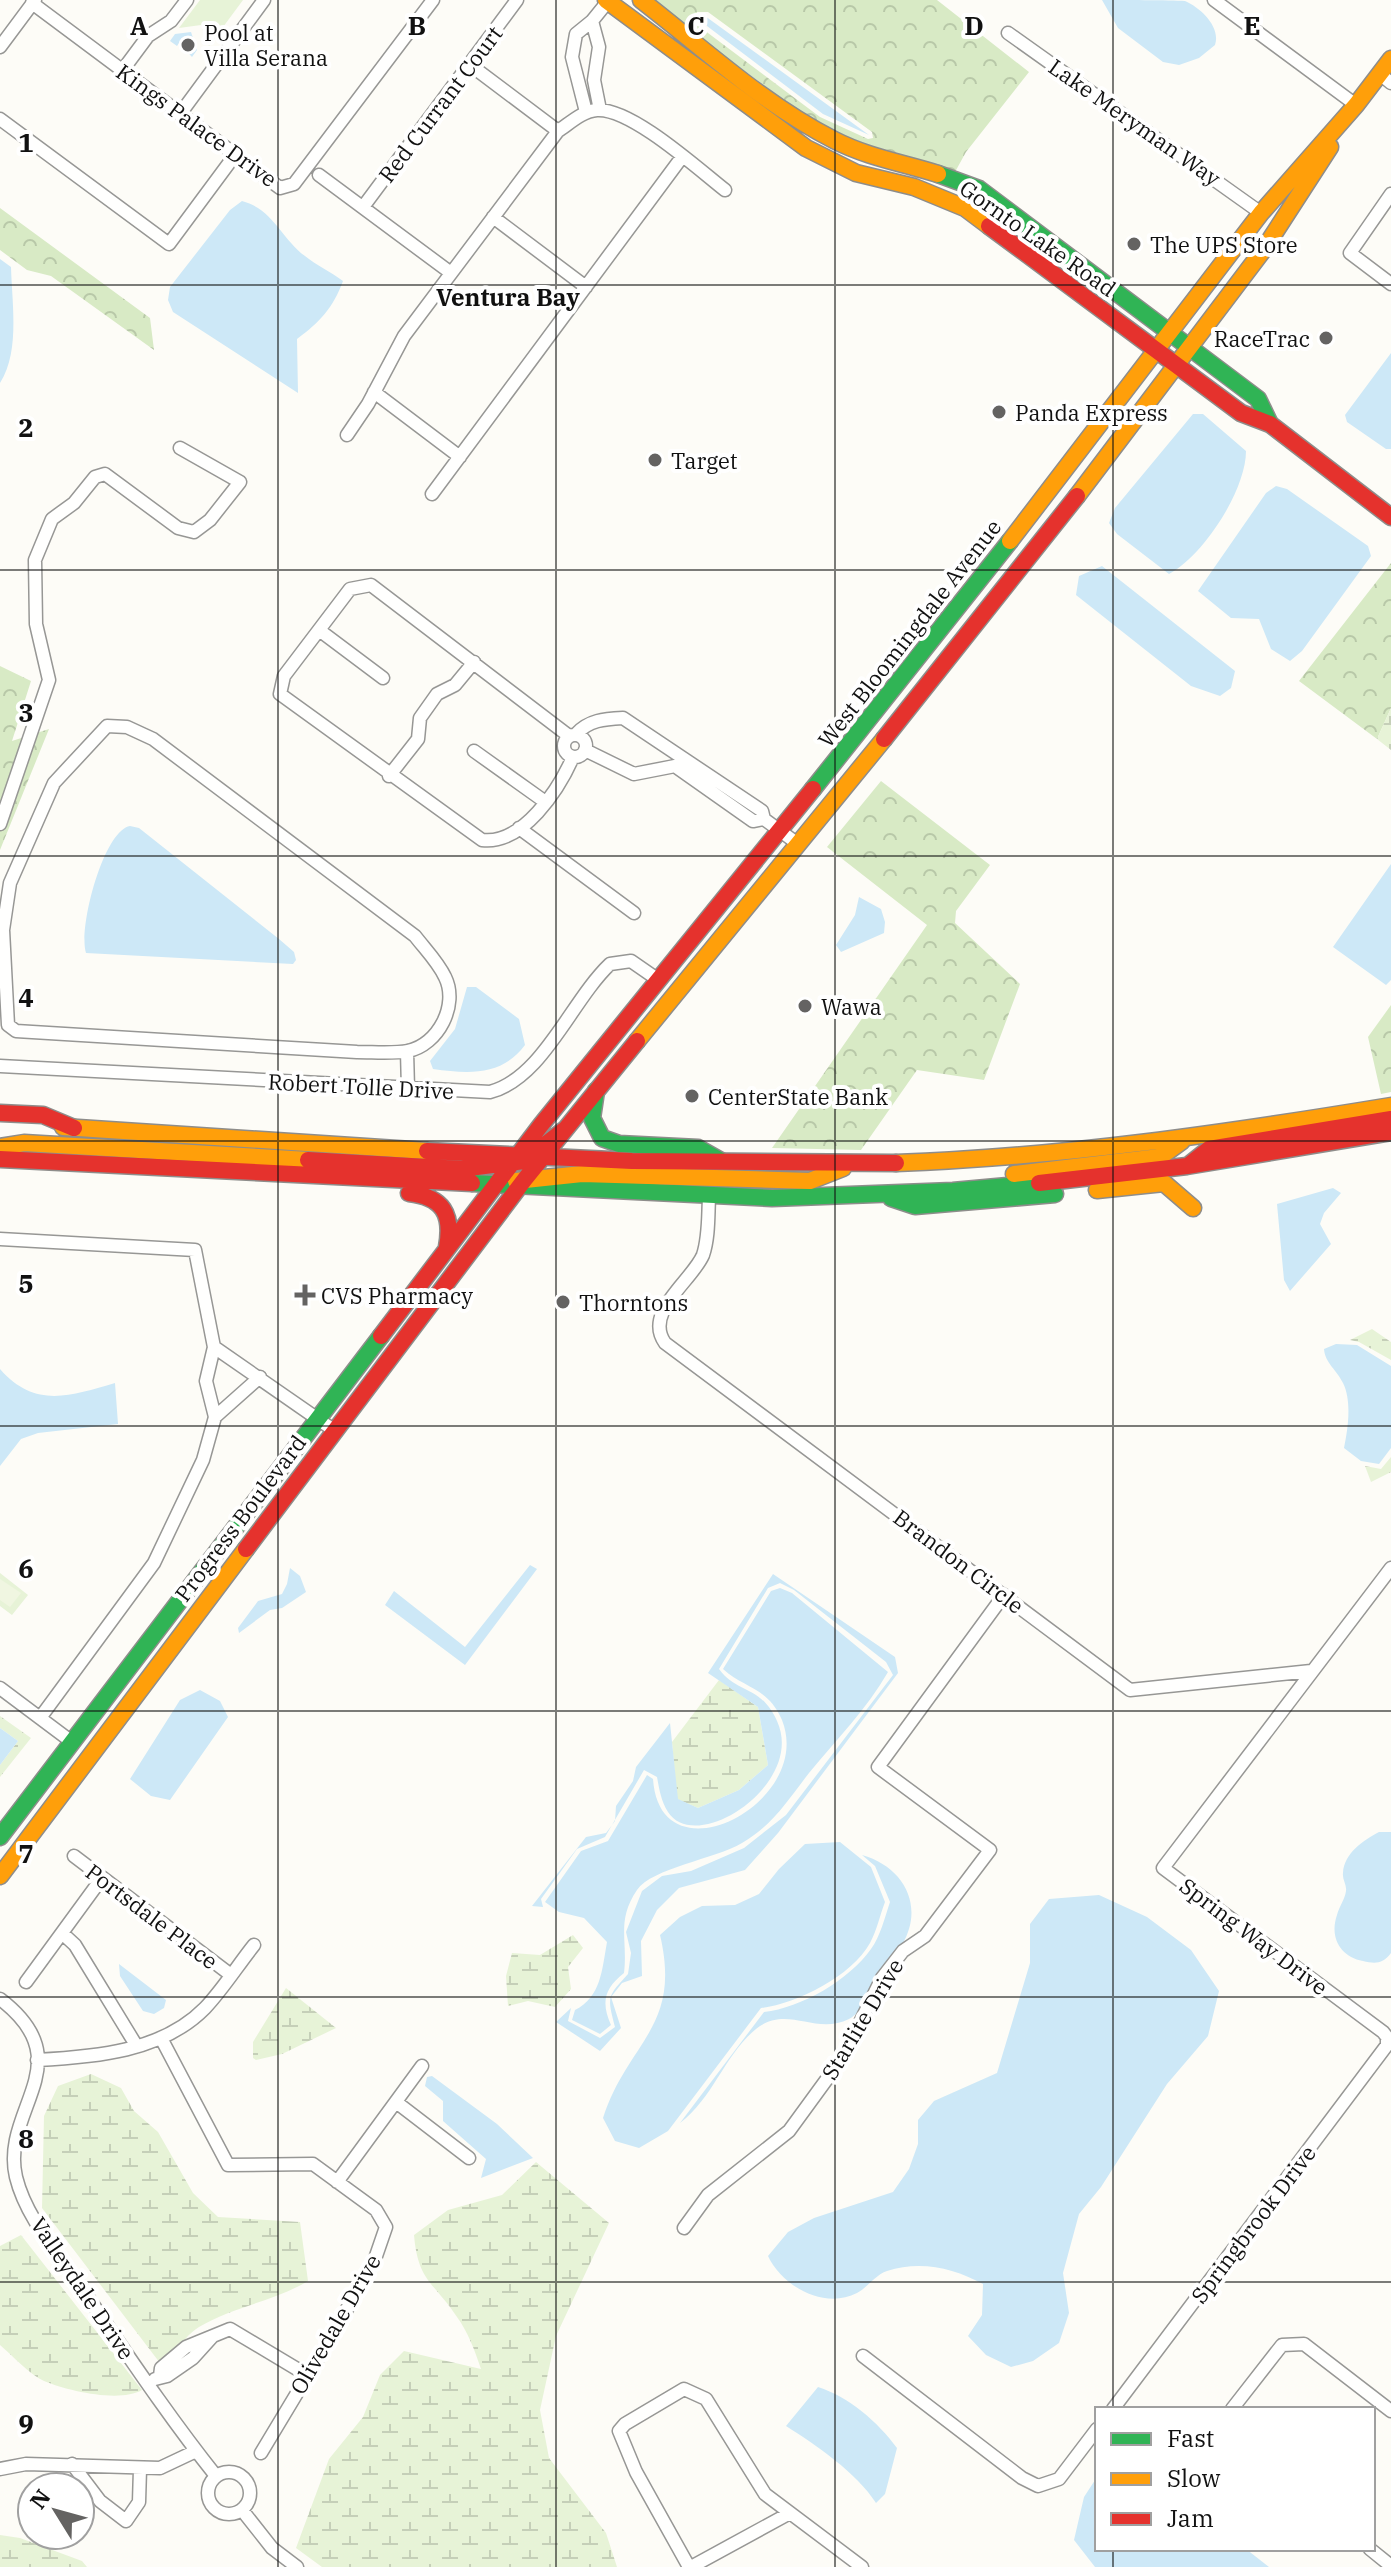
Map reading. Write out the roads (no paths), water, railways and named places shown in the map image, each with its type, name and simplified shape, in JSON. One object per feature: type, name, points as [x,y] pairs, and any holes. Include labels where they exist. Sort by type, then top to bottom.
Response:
[{"type":"main road","name":"Gornto Lake Road","points":[[607,0],[806,148],[856,173],[914,187],[965,208],[1241,413],[1270,424]]},
{"type":"main road","name":"Gornto Lake Road","points":[[641,0],[781,105],[834,140],[880,158],[951,176],[979,189],[1258,399],[1270,424]]},
{"type":"main road","name":"West Bloomingdale Avenue","points":[[494,1187],[657,979],[977,584],[1261,213],[1356,105],[1385,78],[1391,60]]},
{"type":"main road","name":"West Bloomingdale Avenue","points":[[521,1183],[539,1155],[564,1130],[995,603],[1279,227],[1356,105]]},
{"type":"main road","points":[[965,208],[979,189]]},
{"type":"main road","points":[[1270,424],[1391,517]]},
{"type":"main road","points":[[977,584],[995,603]]},
{"type":"main road","points":[[596,1091],[592,1118],[602,1138],[619,1144],[698,1148],[723,1162]]},
{"type":"main road","points":[[0,1147],[24,1143],[462,1169],[539,1155],[855,1164],[1028,1156],[1184,1139],[1391,1106]]},
{"type":"main road","points":[[0,1113],[43,1115],[74,1128]]},
{"type":"main road","points":[[1187,1166],[1209,1149],[1391,1119]]},
{"type":"main road","points":[[0,1123],[514,1160]]},
{"type":"main road","points":[[521,1183],[709,1198],[935,1192],[1187,1166],[1391,1132]]},
{"type":"main road","points":[[935,1192],[969,1179],[1160,1157],[1184,1139]]},
{"type":"main road","points":[[0,1159],[494,1187],[582,1174],[810,1181],[855,1164]]},
{"type":"main road","points":[[140,1167],[180,1180],[431,1195],[447,1210],[450,1234],[447,1247]]},
{"type":"main road","name":"Progress Boulevard","points":[[0,1876],[99,1740],[521,1183]]},
{"type":"main road","points":[[880,1194],[915,1206],[1164,1183],[1176,1190],[1193,1208]]},
{"type":"main road","name":"Progress Boulevard","points":[[0,1837],[316,1417],[494,1187]]},
{"type":"main road","points":[[179,1635],[182,1612],[289,1463],[292,1449]]},
{"type":"main road","points":[[72,1742],[88,1744],[99,1740]]},
{"type":"street","points":[[122,71],[148,36],[171,21],[187,0]]},
{"type":"street","points":[[180,114],[264,0]]},
{"type":"street","name":"Kings Palace Drive","points":[[34,2],[280,188],[294,184],[433,0]]},
{"type":"street","name":"Red Currant Court","points":[[363,207],[517,0]]},
{"type":"street","points":[[586,112],[572,57],[576,34],[592,21],[607,0]]},
{"type":"street","points":[[1214,0],[1356,105]]},
{"type":"street","points":[[0,47],[34,2]]},
{"type":"street","points":[[592,21],[599,47],[594,80],[600,110]]},
{"type":"street","name":"Lake Meryman Way","points":[[1008,33],[1261,213]]},
{"type":"street","points":[[469,64],[558,131]]},
{"type":"street","points":[[347,435],[404,336],[558,131],[586,112],[600,110],[643,126],[725,190]]},
{"type":"street","points":[[0,119],[169,244],[235,155]]},
{"type":"street","points":[[432,494],[682,157]]},
{"type":"street","points":[[319,175],[451,273]]},
{"type":"street","points":[[1391,194],[1350,253],[1391,284]]},
{"type":"street","points":[[493,217],[586,287]]},
{"type":"street","points":[[374,392],[460,457]]},
{"type":"street","points":[[0,824],[49,680],[36,624],[35,560],[52,519],[74,503],[95,477],[105,474],[178,528],[194,532],[240,482],[180,448]]},
{"type":"street","points":[[371,585],[573,735],[585,740],[585,750],[573,757],[544,801],[519,828],[490,841],[482,840],[389,776],[280,694],[284,676],[350,589],[371,585]]},
{"type":"street","points":[[319,630],[383,678]]},
{"type":"street","points":[[389,776],[418,739],[420,718],[437,694],[455,685],[474,662]]},
{"type":"street","points":[[573,757],[564,749],[584,726],[602,719],[623,718],[762,811],[764,819],[798,844]]},
{"type":"street","points":[[107,726],[127,727],[153,739],[415,936],[446,979],[449,1002],[444,1023],[430,1040],[407,1051],[357,1052],[16,1031],[8,1025],[3,930],[10,883],[54,783],[107,726]]},
{"type":"street","points":[[585,750],[634,774],[675,766],[753,821],[764,819]]},
{"type":"street","points":[[474,751],[544,801]]},
{"type":"street","points":[[519,828],[634,913]]},
{"type":"street","name":"Robert Tolle Drive","points":[[0,1066],[481,1093],[498,1089],[528,1069],[610,964],[631,961],[657,979]]},
{"type":"street","points":[[407,1051],[408,1089]]},
{"type":"street","name":"Brandon Circle","points":[[709,1198],[704,1252],[662,1315],[660,1332],[665,1343],[1130,1690],[1311,1671]]},
{"type":"street","points":[[0,1239],[195,1250],[214,1347],[206,1381],[215,1417],[195,1483],[154,1563],[40,1718]]},
{"type":"street","points":[[214,1347],[335,1431]]},
{"type":"street","points":[[215,1417],[260,1377]]},
{"type":"street","points":[[1311,1671],[1391,1568]]},
{"type":"street","name":"Starlite Drive","points":[[684,2228],[708,2195],[789,2131],[843,2057],[882,1978],[903,1951],[925,1936],[990,1850],[878,1767],[1004,1595]]},
{"type":"street","name":"Spring Way Drive","points":[[1311,1671],[1163,1868],[1387,2037]]},
{"type":"street","points":[[0,1688],[72,1742]]},
{"type":"street","name":"Portsdale Place","points":[[74,1856],[231,1975]]},
{"type":"street","points":[[26,1982],[102,1878]]},
{"type":"street","points":[[62,1933],[75,1945],[136,2045]]},
{"type":"street","points":[[37,2060],[95,2057],[172,2034],[204,2009],[254,1945]]},
{"type":"street","name":"Valleydale Drive","points":[[0,1999],[20,2014],[31,2033],[37,2060],[36,2084],[16,2149],[16,2177],[35,2220],[154,2380],[196,2451],[216,2476]]},
{"type":"street","name":"Springbrook Drive","points":[[1115,2407],[1384,2053],[1387,2037]]},
{"type":"street","name":"Olivedale Drive","points":[[161,2038],[228,2165],[313,2164],[376,2210],[386,2227],[376,2256],[261,2453]]},
{"type":"street","points":[[337,2182],[422,2066]]},
{"type":"street","points":[[396,2102],[469,2158]]},
{"type":"street","points":[[154,2380],[161,2368],[179,2361],[186,2347],[230,2329],[307,2375]]},
{"type":"street","points":[[1234,2407],[1282,2345],[1304,2344],[1391,2411]]},
{"type":"street","points":[[863,2356],[1022,2478],[1038,2486],[1059,2479],[1095,2432]]},
{"type":"street","points":[[790,2513],[690,2567],[636,2472],[619,2431],[625,2424],[684,2389],[706,2399],[765,2494],[862,2567]]},
{"type":"street","points":[[0,2469],[26,2464],[160,2468],[196,2451]]},
{"type":"street","points":[[72,2464],[100,2501],[126,2521],[139,2502],[140,2469]]},
{"type":"street","points":[[232,2472],[246,2480],[251,2496],[242,2510],[226,2514],[212,2506],[208,2490],[216,2476],[232,2472]]},
{"type":"street","points":[[242,2510],[272,2548],[297,2567]]},
{"type":"street","points":[[1372,2551],[1391,2566]]},
{"type":"water","points":[[1102,0],[1185,1],[1208,19],[1215,32],[1215,45],[1199,58],[1179,65],[1163,62],[1118,28]]},
{"type":"water","points":[[700,16],[705,16],[869,135],[823,114],[707,26]]},
{"type":"water","name":"Pool at Villa Serana","points":[[191,32],[197,50],[192,57],[179,43],[177,46],[170,41],[175,34]]},
{"type":"water","points":[[242,201],[262,210],[297,249],[343,281],[325,314],[297,339],[298,393],[173,312],[168,300],[170,287],[230,210]]},
{"type":"water","points":[[0,259],[11,267],[13,342],[0,383]]},
{"type":"water","points":[[1391,353],[1391,449],[1386,449],[1347,422],[1345,415]]},
{"type":"water","points":[[1193,414],[1203,414],[1246,451],[1244,467],[1221,520],[1196,552],[1169,574],[1117,534],[1109,523],[1115,508]]},
{"type":"water","points":[[1276,486],[1287,489],[1368,546],[1371,556],[1302,651],[1290,661],[1271,649],[1259,619],[1231,618],[1198,591],[1266,493]]},
{"type":"water","points":[[1102,566],[1235,671],[1231,688],[1220,696],[1191,686],[1076,595],[1079,576]]},
{"type":"water","points":[[130,826],[139,828],[279,939],[294,952],[296,960],[293,964],[86,953],[86,924],[95,882],[111,845],[120,832]]},
{"type":"water","points":[[1391,864],[1391,980],[1386,985],[1333,947]]},
{"type":"water","points":[[859,897],[881,909],[884,933],[841,952],[836,945],[855,915]]},
{"type":"water","points":[[467,987],[476,987],[519,1019],[525,1045],[496,1068],[472,1072],[433,1069],[430,1061],[455,1029]]},
{"type":"water","points":[[1333,1188],[1341,1193],[1324,1213],[1320,1224],[1331,1244],[1290,1291],[1284,1280],[1277,1204]]},
{"type":"water","points":[[1336,1344],[1357,1345],[1391,1366],[1391,1448],[1379,1464],[1361,1461],[1344,1448],[1348,1398],[1324,1349]]},
{"type":"water","points":[[0,1369],[26,1390],[54,1396],[115,1383],[118,1424],[38,1433],[21,1439],[0,1466]]},
{"type":"water","points":[[530,1565],[537,1569],[465,1665],[385,1605],[394,1591],[465,1647]]},
{"type":"water","points":[[290,1568],[300,1576],[306,1592],[282,1608],[270,1610],[239,1633],[238,1628],[258,1601],[282,1594]]},
{"type":"water","points":[[773,1574],[895,1657],[898,1673],[778,1833],[745,1870],[679,1888],[657,1910],[641,1941],[642,1976],[622,1983],[612,1995],[628,1974],[631,1953],[626,1932],[642,1891],[662,1876],[691,1871],[744,1848],[786,1815],[893,1675],[886,1662],[794,1590],[780,1583],[768,1588],[719,1669],[733,1683],[756,1695],[771,1709],[782,1745],[776,1768],[763,1789],[744,1807],[722,1819],[701,1825],[682,1823],[668,1812],[657,1777],[644,1770],[615,1820],[616,1806],[633,1781],[636,1767],[670,1723],[678,1799],[698,1808],[739,1790],[768,1765],[758,1707],[708,1673]]},
{"type":"water","points":[[780,1588],[792,1593],[888,1672],[861,1712],[763,1828],[730,1849],[656,1876],[637,1890],[625,1921],[624,1973],[606,1996],[611,2025],[600,2034],[572,2020],[575,2010],[595,1990],[602,1972],[607,1942],[584,1918],[559,1912],[545,1902],[581,1851],[608,1841],[647,1775],[653,1779],[662,1810],[681,1825],[706,1828],[732,1820],[758,1803],[777,1779],[786,1751],[782,1720],[770,1701],[723,1669],[771,1591]]},
{"type":"water","points":[[200,1690],[220,1701],[228,1717],[170,1800],[151,1796],[130,1779],[180,1700]]},
{"type":"water","points":[[0,1728],[18,1741],[0,1765]]},
{"type":"water","points":[[612,1825],[605,1837],[577,1849],[541,1899],[543,1907],[532,1906],[586,1837],[606,1833]]},
{"type":"water","points":[[1379,1832],[1391,1832],[1391,1953],[1382,1961],[1371,1963],[1355,1959],[1343,1951],[1336,1939],[1335,1923],[1346,1891],[1343,1875],[1347,1859],[1361,1843]]},
{"type":"water","points":[[840,1842],[871,1867],[885,1902],[872,1938],[862,1955],[822,1986],[790,2001],[761,2008],[668,2131],[639,2148],[615,2141],[603,2118],[658,2013],[664,1992],[665,1966],[660,1935],[680,1917],[702,1906],[735,1905],[759,1894],[805,1844]]},
{"type":"water","points":[[862,1855],[877,1861],[899,1878],[911,1903],[911,1916],[902,1945],[875,1978],[862,2006],[854,2016],[837,2023],[779,2019],[756,2029],[736,2051],[702,2101],[680,2123],[764,2012],[793,2005],[823,1991],[850,1971],[871,1949],[890,1902],[875,1866]]},
{"type":"water","points":[[1099,1895],[1147,1917],[1191,1950],[1219,1991],[1208,2036],[1167,2084],[1101,2187],[1079,2214],[1063,2273],[1069,2313],[1059,2343],[1033,2361],[1011,2367],[986,2355],[968,2336],[982,2315],[983,2284],[949,2270],[924,2266],[899,2268],[879,2275],[857,2293],[831,2299],[805,2292],[783,2277],[768,2256],[788,2232],[814,2218],[893,2192],[909,2169],[918,2144],[918,2120],[934,2101],[997,2073],[1030,1963],[1030,1924],[1049,1899]]},
{"type":"water","points":[[119,1964],[166,2000],[164,2008],[154,2014],[143,2011],[120,1976]]},
{"type":"water","points":[[611,1998],[621,2028],[600,2051],[556,2022],[571,2008],[568,2021],[600,2038],[615,2027]]},
{"type":"water","points":[[432,2076],[497,2124],[533,2158],[481,2178],[486,2159],[443,2121],[443,2101],[425,2086],[427,2077]]},
{"type":"water","points":[[818,2387],[841,2397],[862,2412],[897,2448],[885,2494],[876,2503],[847,2470],[786,2426]]},
{"type":"water","points":[[1095,2480],[1095,2551],[1249,2551],[1269,2567],[1095,2567],[1074,2540],[1084,2497]]},
{"type":"place","name":"Pool at Villa Serana","points":[[188,45]]},
{"type":"place","name":"The UPS Store","points":[[1134,244]]},
{"type":"place","name":"RaceTrac","points":[[1326,338]]},
{"type":"place","name":"Panda Express","points":[[999,412]]},
{"type":"place","name":"Target","points":[[655,460]]},
{"type":"place","name":"Wawa","points":[[805,1006]]},
{"type":"place","name":"CenterState Bank","points":[[692,1096]]},
{"type":"place","name":"CVS Pharmacy","points":[[305,1295]]},
{"type":"place","name":"Thorntons","points":[[563,1302]]},
{"type":"district","name":"Ventura Bay","points":[[508,297]]}]
